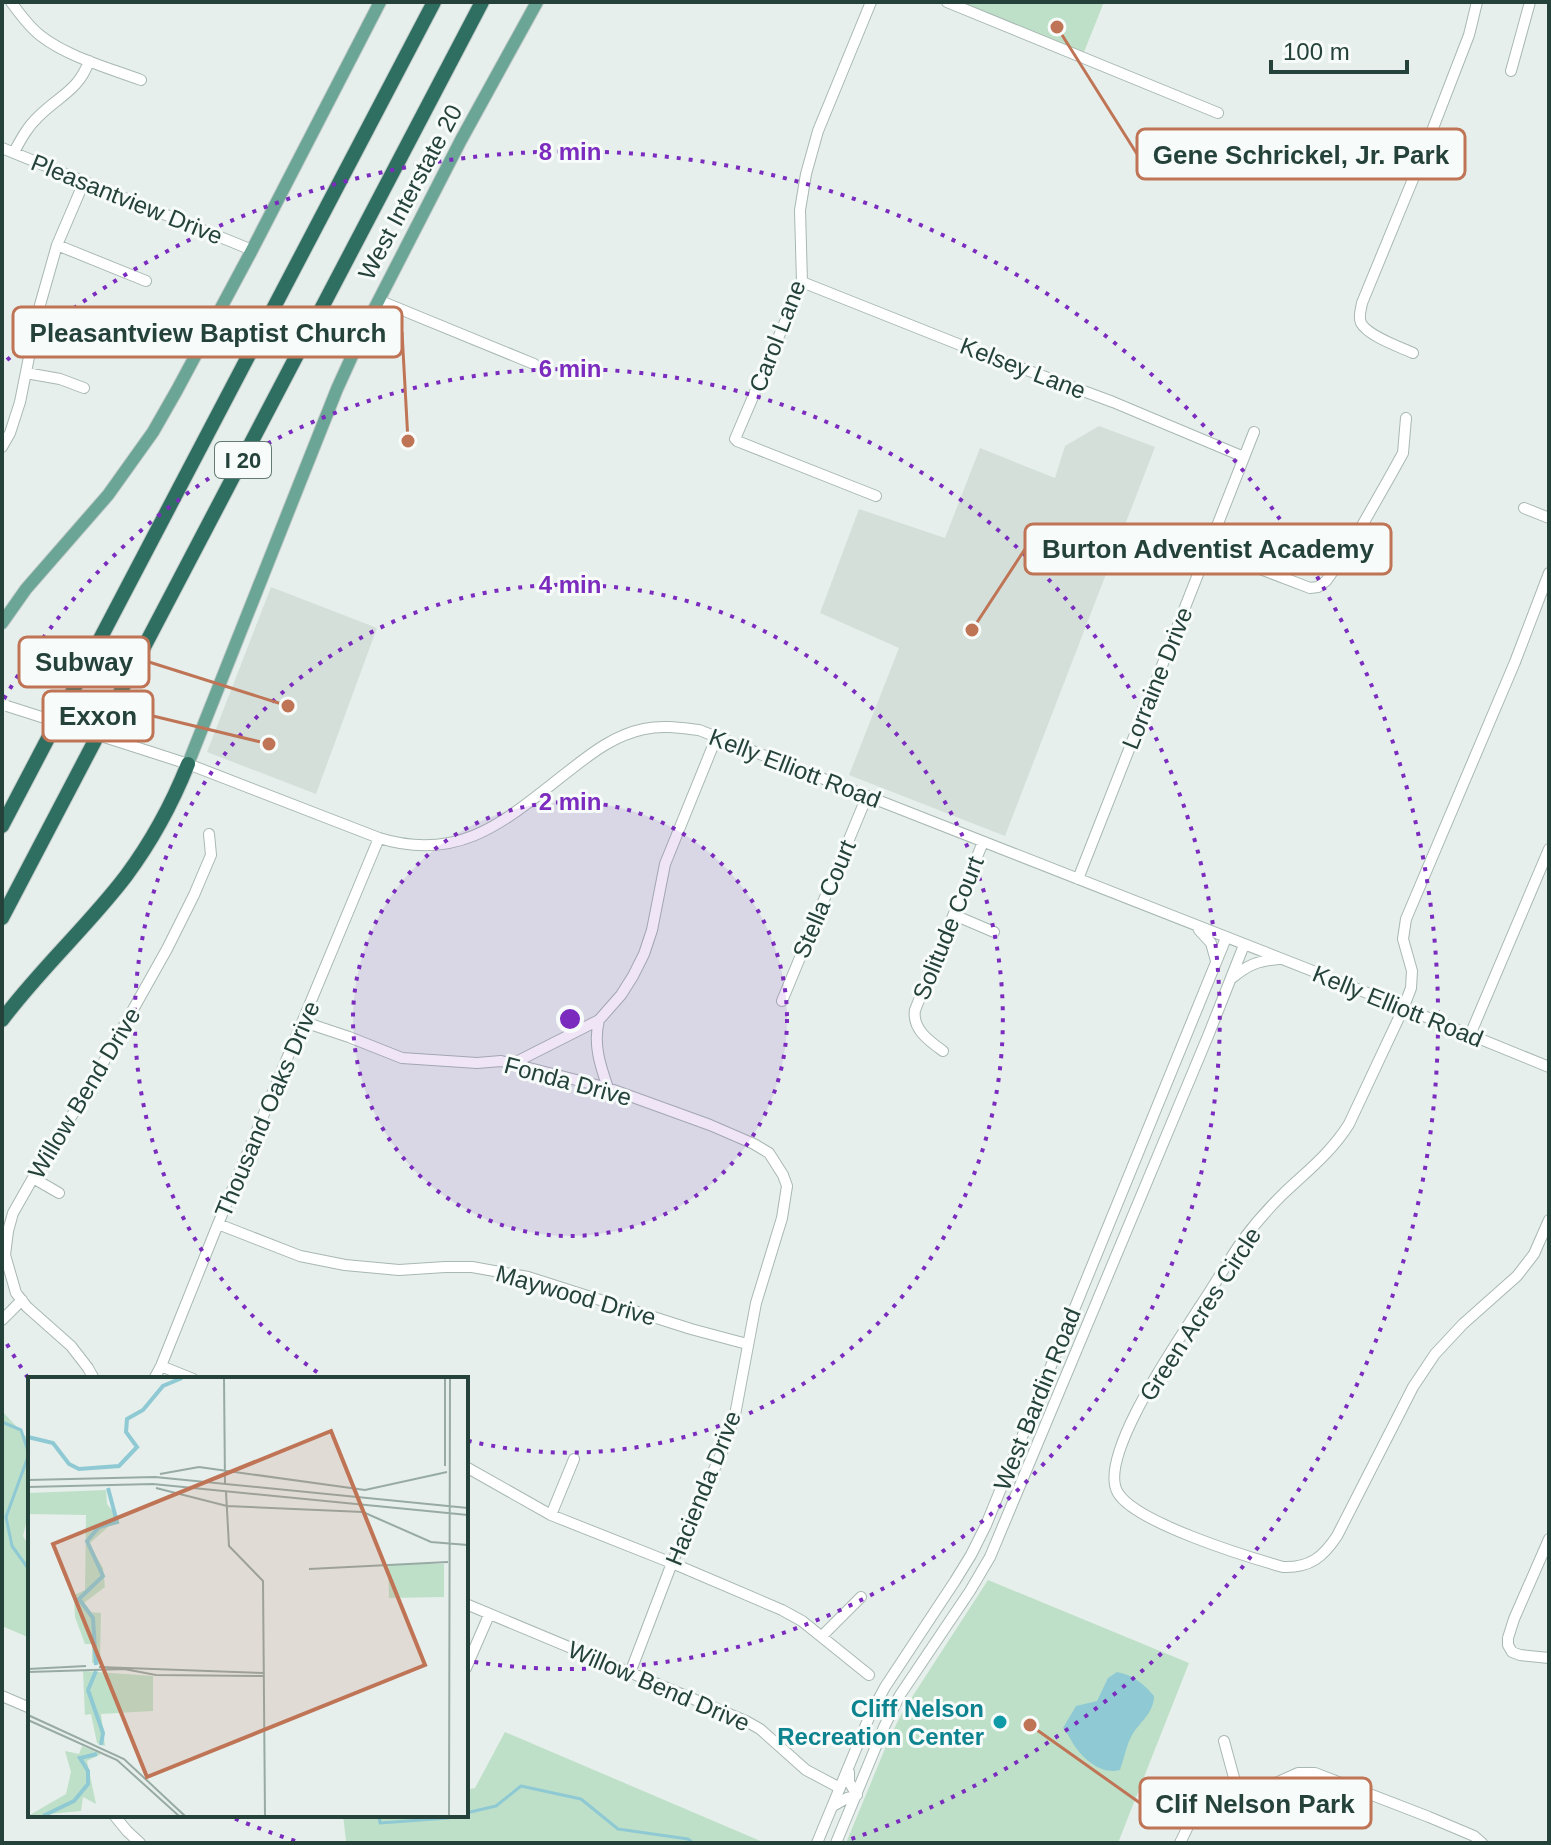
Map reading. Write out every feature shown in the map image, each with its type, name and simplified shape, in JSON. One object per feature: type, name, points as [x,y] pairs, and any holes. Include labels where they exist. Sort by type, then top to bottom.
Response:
[{"type":"highway","name":"I 20","points":[[2,826],[434,2]]},
{"type":"highway","name":"I 20","points":[[2,918],[482,2]]},
{"type":"highway","points":[[2,1020],[28,985],[109,896],[143,853],[176,794],[188,764]]},
{"type":"main road","points":[[2,623],[26,589],[108,495],[153,432],[252,250],[380,2]]},
{"type":"main road","name":"West Interstate 20","points":[[188,764],[335,393],[378,300],[537,2]]},
{"type":"street","points":[[2,7],[11,2],[42,38],[89,61],[141,80]]},
{"type":"street","name":"Carol Lane","points":[[871,2],[818,131],[806,174],[800,210],[802,282],[736,440],[876,496]]},
{"type":"street","points":[[947,2],[1218,113]]},
{"type":"street","points":[[1413,353],[1364,327],[1360,316],[1362,303],[1469,35],[1477,2]]},
{"type":"street","points":[[1511,71],[1530,2]]},
{"type":"street","points":[[14,152],[38,116],[80,81],[89,61]]},
{"type":"street","name":"Pleasantview Drive","points":[[2,148],[252,250]]},
{"type":"street","points":[[2,447],[20,402],[38,312],[57,245],[84,182]]},
{"type":"street","points":[[57,245],[146,281]]},
{"type":"street","name":"Kelsey Lane","points":[[802,282],[1113,402],[1244,457]]},
{"type":"street","points":[[378,300],[534,364]]},
{"type":"street","points":[[26,373],[60,379],[84,388]]},
{"type":"street","points":[[1208,549],[1310,588],[1318,587],[1347,552],[1403,453],[1406,418]]},
{"type":"street","name":"Lorraine Drive","points":[[1078,879],[1254,432]]},
{"type":"street","points":[[1524,508],[1549,518]]},
{"type":"street","name":"Green Acres Circle","points":[[1549,573],[1515,662],[1406,919],[1403,939],[1412,971],[1411,988],[1349,1124],[1323,1158],[1280,1196],[1243,1241],[1147,1390],[1122,1443],[1115,1469],[1116,1492],[1138,1511],[1182,1533],[1283,1567],[1296,1568],[1321,1556],[1337,1536],[1413,1387],[1435,1354],[1463,1324],[1517,1276],[1534,1254],[1549,1220]]},
{"type":"street","name":"Kelly Elliott Road","points":[[4,705],[188,764],[379,838],[421,846],[449,844],[483,832],[514,813],[609,742],[644,729],[673,727],[699,730],[1549,1067]]},
{"type":"street","points":[[512,1064],[599,1020],[621,995],[644,954],[665,864],[717,736]]},
{"type":"street","name":"Stella Court","points":[[782,1001],[867,796]]},
{"type":"street","name":"Willow Bend Drive","points":[[93,1377],[71,1346],[16,1293],[5,1255],[8,1231],[13,1213],[84,1097],[167,949],[211,855],[209,834]]},
{"type":"street","name":"Thousand Oaks Drive","points":[[155,1377],[379,838]]},
{"type":"street","name":"Solitude Court","points":[[943,1051],[921,1032],[914,1017],[915,1010],[983,842]]},
{"type":"street","points":[[1470,1035],[1549,849]]},
{"type":"street","points":[[954,915],[994,932]]},
{"type":"street","points":[[1195,926],[1211,943],[1217,962]]},
{"type":"street","name":"West Bardin Road","points":[[817,1843],[870,1715],[971,1555],[986,1525],[1226,938]]},
{"type":"street","name":"West Bardin Road","points":[[836,1843],[900,1695],[990,1557],[1244,945]]},
{"type":"street","points":[[1231,979],[1251,964],[1281,959]]},
{"type":"street","points":[[599,1020],[596,1031],[598,1058],[608,1088]]},
{"type":"street","name":"Fonda Drive","points":[[304,1022],[402,1058],[477,1063],[501,1061],[608,1088],[754,1144],[769,1153],[775,1162]]},
{"type":"street","name":"Hacienda Drive","points":[[630,1673],[672,1563],[722,1452],[735,1415],[756,1303],[783,1212],[787,1186],[775,1162]]},
{"type":"street","points":[[33,1178],[59,1193]]},
{"type":"street","name":"Maywood Drive","points":[[218,1224],[300,1256],[345,1265],[399,1270],[472,1267],[528,1277],[747,1344]]},
{"type":"street","points":[[2,1320],[22,1300]]},
{"type":"street","points":[[161,1366],[188,1377]]},
{"type":"street","points":[[551,1515],[574,1459]]},
{"type":"street","points":[[468,1468],[551,1515],[782,1610],[802,1621],[869,1675]]},
{"type":"street","points":[[1549,1539],[1508,1638],[1512,1652],[1549,1658]]},
{"type":"street","points":[[955,1581],[970,1591]]},
{"type":"street","points":[[822,1636],[861,1597]]},
{"type":"street","name":"Willow Bend Drive","points":[[468,1605],[746,1721],[760,1729],[806,1770],[840,1788]]},
{"type":"street","points":[[468,1663],[489,1615]]},
{"type":"street","points":[[2,1696],[28,1707]]},
{"type":"street","points":[[1224,1741],[1239,1796]]},
{"type":"street","points":[[832,1807],[857,1795],[849,1782],[849,1766]]},
{"type":"street","points":[[1180,1843],[1195,1812],[1202,1807],[1262,1789],[1298,1773],[1315,1773],[1452,1826],[1482,1843]]},
{"type":"street","points":[[116,1817],[140,1843]]},
{"type":"shaded area","points":[[1099,426],[1155,447],[1005,836],[849,775],[899,648],[820,613],[859,509],[945,538],[980,448],[1055,478],[1065,446]]},
{"type":"shaded area","points":[[271,587],[377,628],[316,794],[207,752]]},
{"type":"green space","points":[[958,2],[1104,2],[1084,52]]},
{"type":"green space","points":[[2,1411],[28,1439],[28,1516],[23,1536],[28,1545],[28,1637],[2,1626]]},
{"type":"green space","points":[[988,1580],[1189,1663],[1118,1843],[846,1843],[903,1711]]},
{"type":"green space","points":[[505,1732],[765,1843],[346,1841],[343,1817],[468,1817],[468,1790],[475,1788]]},
{"type":"water","points":[[1117,1672],[1138,1681],[1154,1696],[1149,1713],[1131,1737],[1120,1770],[1113,1771],[1088,1761],[1063,1728],[1076,1706],[1097,1701],[1108,1678]]},
{"type":"waterway","points":[[2,1422],[21,1430],[28,1451]]},
{"type":"waterway","points":[[28,1457],[6,1517],[12,1546],[28,1568]]},
{"type":"waterway","points":[[468,1813],[496,1806],[521,1786],[581,1799],[618,1829],[688,1839],[693,1843]]},
{"type":"waterway","points":[[379,1817],[380,1823],[452,1817]]},
{"type":"place","name":"Gene Schrickel, Jr. Park","points":[[1057,27]]},
{"type":"place","name":"Pleasantview Baptist Church","points":[[408,441]]},
{"type":"place","name":"Burton Adventist Academy","points":[[972,630]]},
{"type":"place","name":"Subway","points":[[288,706]]},
{"type":"place","name":"Exxon","points":[[269,744]]},
{"type":"place","name":"Cliff Nelson Recreation Center","points":[[1000,1722]]},
{"type":"place","name":"Clif Nelson Park","points":[[1030,1725]]}]
